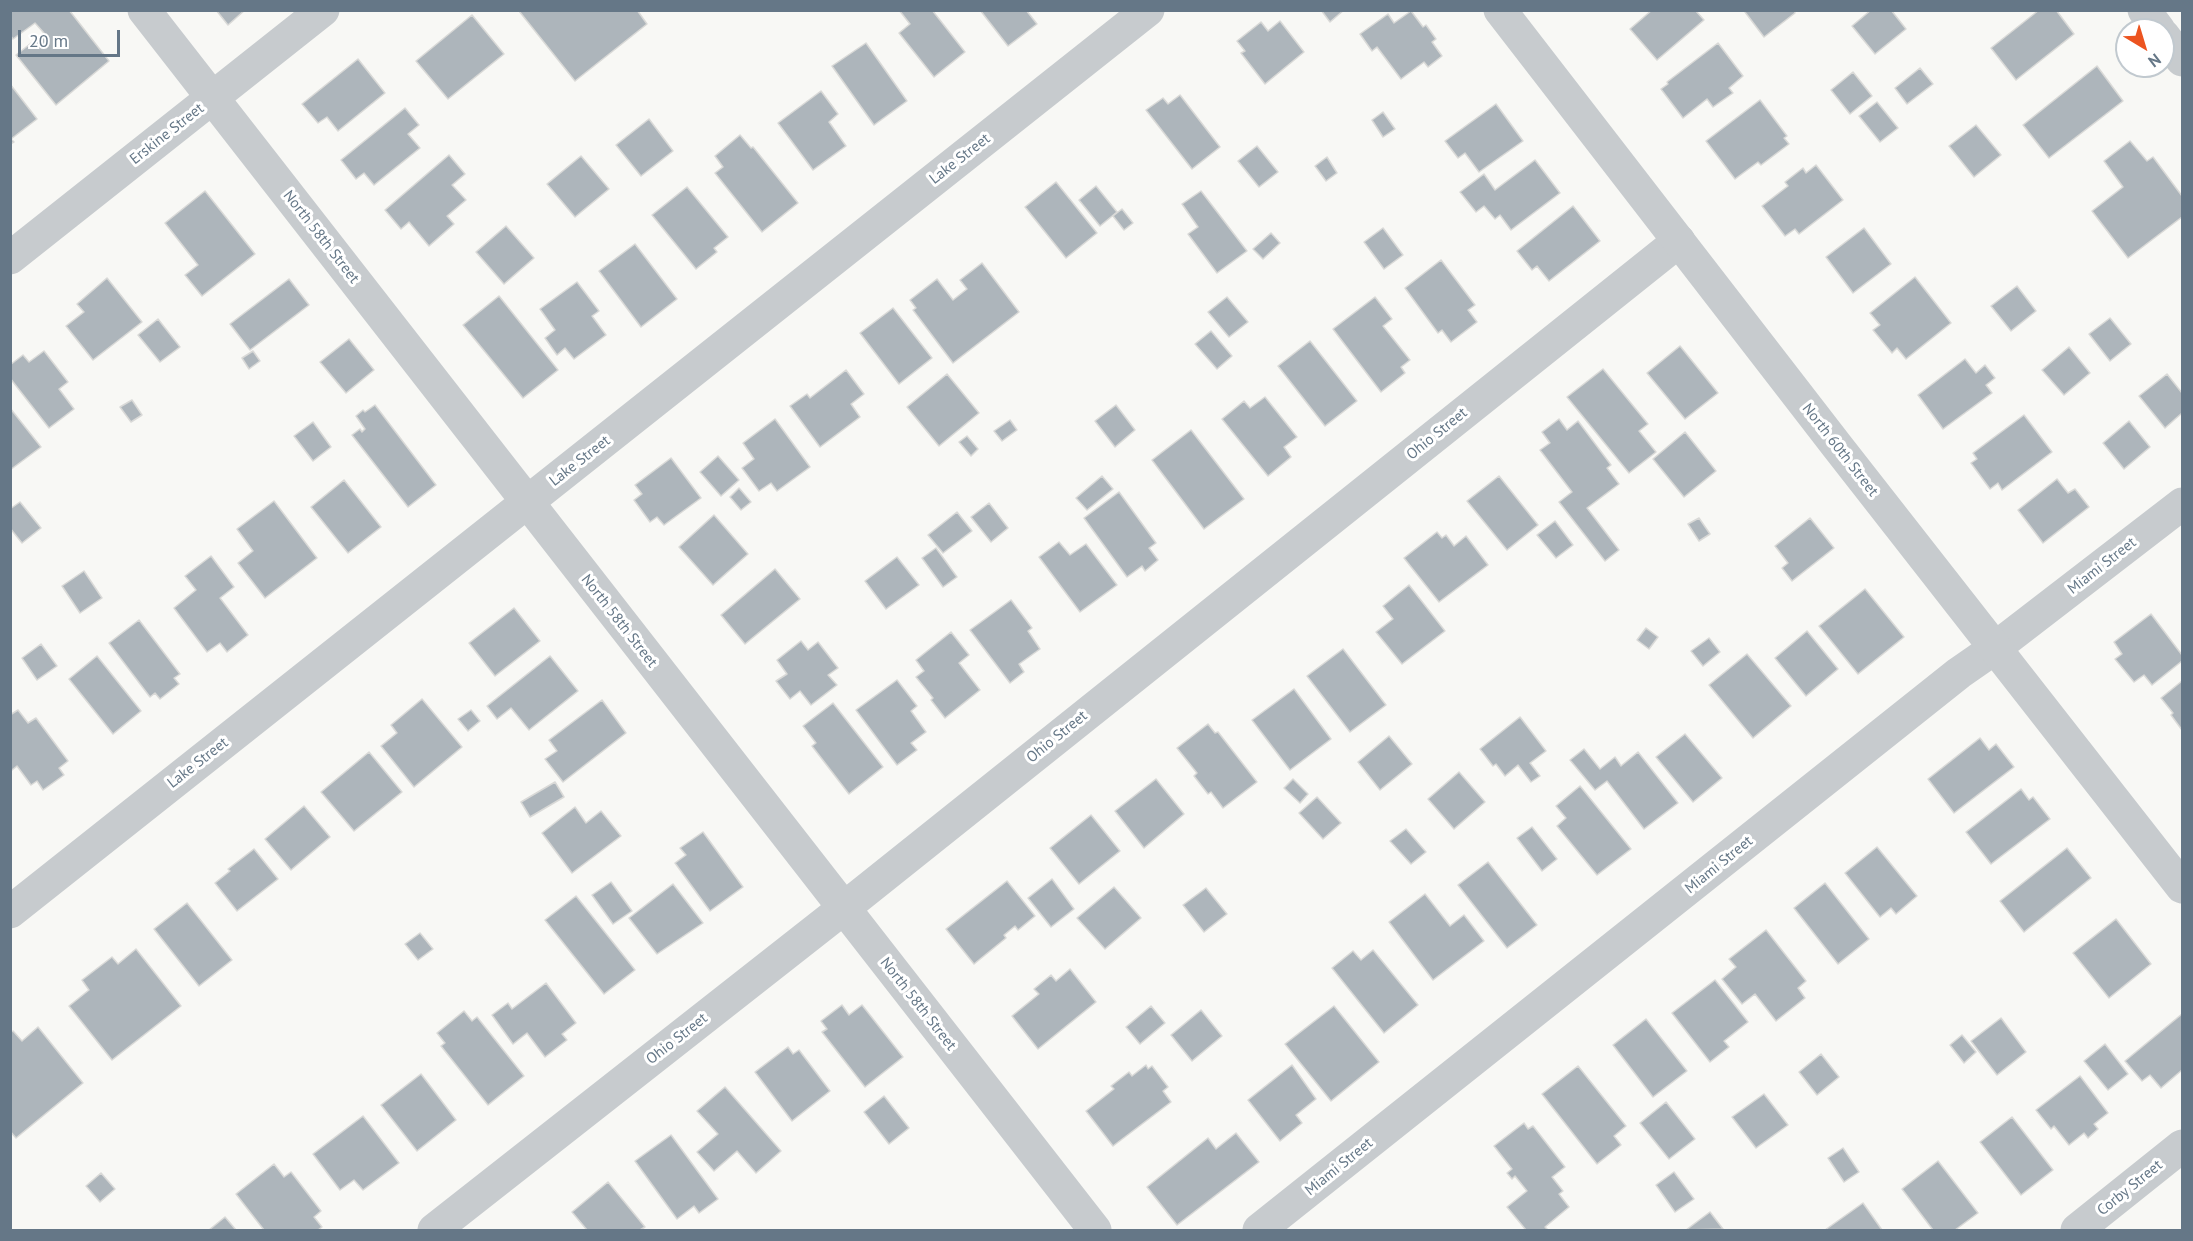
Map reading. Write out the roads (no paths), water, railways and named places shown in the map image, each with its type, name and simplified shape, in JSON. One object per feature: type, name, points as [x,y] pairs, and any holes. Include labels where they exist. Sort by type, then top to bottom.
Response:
[{"type":"street","name":"North 58th Street","points":[[144,10],[1095,1230]]},
{"type":"street","name":"Erskine Street","points":[[10,258],[323,10]]},
{"type":"street","name":"Lake Street","points":[[10,912],[1148,10]]},
{"type":"street","name":"North 60th Street","points":[[1500,10],[1837,447],[2182,888]]},
{"type":"street","name":"Ohio Street","points":[[434,1230],[844,908],[1679,241]]},
{"type":"street","name":"Miami Street","points":[[1259,1230],[1959,673],[1995,648],[2182,504]]},
{"type":"street","name":"Corby Street","points":[[2077,1230],[2182,1146]]}]
